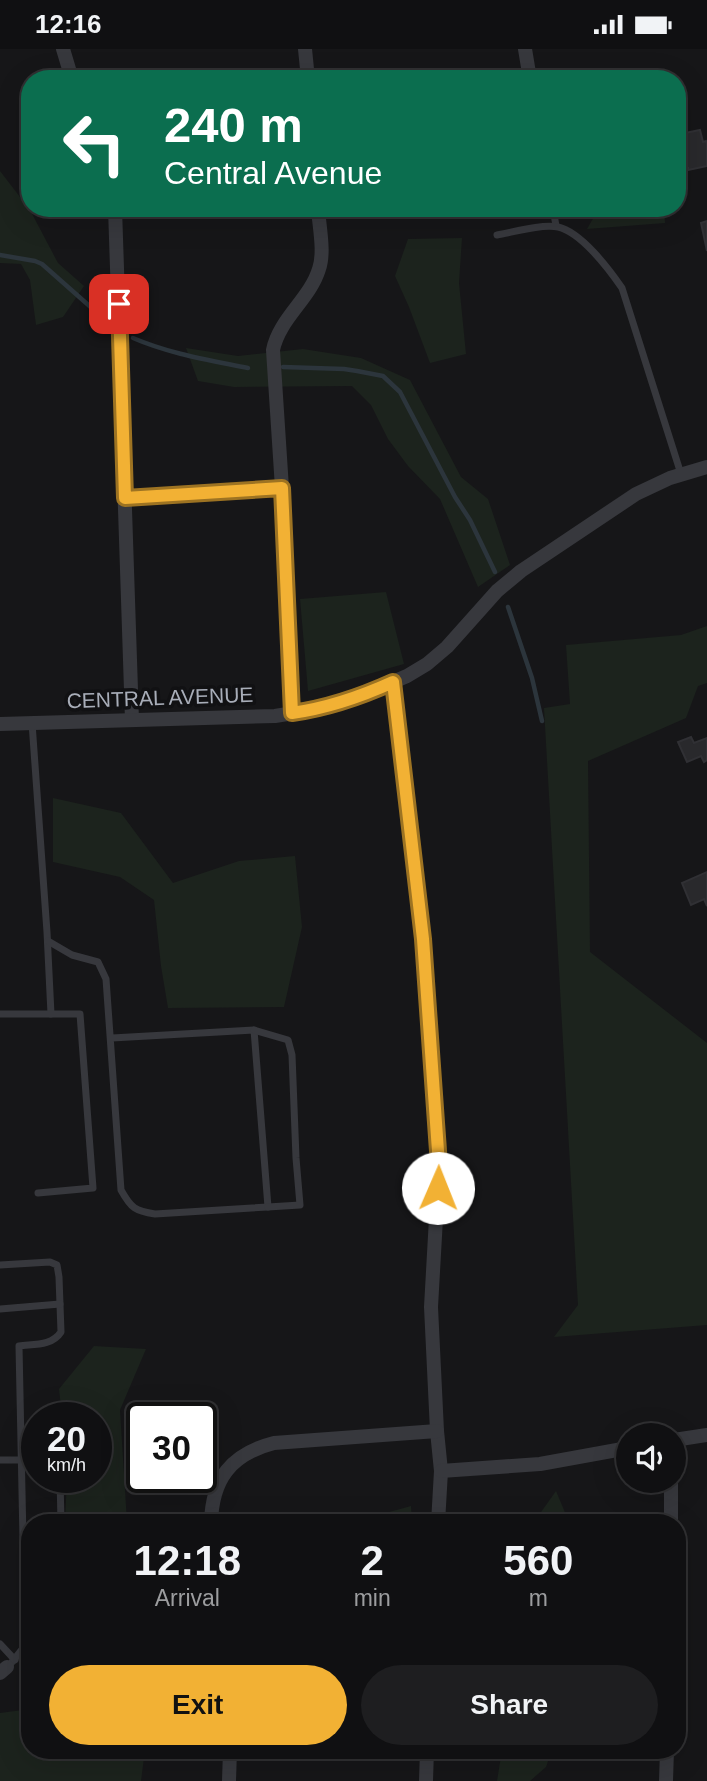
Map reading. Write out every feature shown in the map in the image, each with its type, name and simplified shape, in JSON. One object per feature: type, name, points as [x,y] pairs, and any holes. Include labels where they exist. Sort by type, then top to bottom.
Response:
[{"type":"street","points":[[63,49],[69,70]]},
{"type":"street","points":[[305,49],[307,70]]},
{"type":"street","points":[[525,49],[528,70]]},
{"type":"street","points":[[115,217],[132,720]]},
{"type":"street","points":[[292,713],[273,350],[275,339],[319,270],[319,217]]},
{"type":"street","name":"CENTRAL AVENUE","points":[[0,725],[275,716],[318,709],[358,697],[427,664],[447,647],[497,591],[521,571],[636,494],[707,467]]},
{"type":"street","points":[[125,498],[282,488]]},
{"type":"street","points":[[393,682],[423,939],[439,1165],[430,1307],[441,1471],[439,1514]]},
{"type":"street","points":[[212,1514],[216,1490],[223,1476],[232,1464],[259,1447],[274,1443],[437,1431]]},
{"type":"street","points":[[686,1438],[707,1434]]},
{"type":"street","points":[[441,1471],[540,1464],[616,1450]]},
{"type":"street","points":[[671,1493],[671,1514]]},
{"type":"street","points":[[229,1781],[230,1759]]},
{"type":"street","points":[[426,1781],[427,1759]]},
{"type":"street","points":[[666,1781],[667,1759]]},
{"type":"lane","points":[[554,217],[555,226]]},
{"type":"lane","points":[[497,235],[555,226],[583,242],[622,288],[681,475]]},
{"type":"lane","points":[[32,723],[51,1014]]},
{"type":"lane","points":[[48,941],[72,955],[97,963],[106,979],[121,1191],[128,1204],[139,1211],[155,1214],[300,1205],[292,1055],[288,1040],[254,1030],[112,1038]]},
{"type":"lane","points":[[0,1014],[80,1014],[93,1188],[38,1193]]},
{"type":"lane","points":[[254,1030],[268,1207]]},
{"type":"lane","points":[[0,1265],[50,1262],[57,1265],[61,1332],[57,1338],[47,1343],[19,1346],[21,1459],[0,1460]]},
{"type":"lane","points":[[0,1309],[60,1304]]},
{"type":"lane","points":[[23,1493],[24,1514]]},
{"type":"lane","points":[[60,1493],[61,1514]]},
{"type":"lane","points":[[0,1644],[7,1667]]},
{"type":"lane","points":[[7,1667],[21,1651]]},
{"type":"shaded area","points":[[0,171],[21,198],[21,217],[34,217],[58,263],[84,286],[63,317],[36,325],[30,280],[21,264],[0,263]]},
{"type":"shaded area","points":[[594,217],[665,217],[665,223],[587,229]]},
{"type":"shaded area","points":[[462,238],[459,283],[466,354],[430,363],[395,276],[408,239]]},
{"type":"shaded area","points":[[186,348],[238,356],[303,349],[361,358],[410,380],[461,477],[488,499],[510,565],[478,587],[440,499],[408,466],[388,439],[371,405],[352,386],[234,387],[198,381]]},
{"type":"shaded area","points":[[386,592],[404,664],[308,691],[300,599]]},
{"type":"shaded area","points":[[707,626],[707,683],[698,686],[686,718],[588,761],[590,952],[707,1043],[707,1325],[554,1337],[578,1305],[544,708],[570,704],[566,645],[681,635]]},
{"type":"shaded area","points":[[53,798],[121,813],[173,883],[239,861],[295,856],[302,927],[284,1007],[168,1008],[154,900],[120,877],[53,862]]},
{"type":"shaded area","points":[[94,1346],[146,1349],[120,1410],[126,1514],[65,1514],[66,1493],[112,1493],[112,1402],[60,1402],[59,1389]]},
{"type":"shaded area","points":[[556,1491],[566,1514],[540,1514]]},
{"type":"shaded area","points":[[411,1506],[412,1514],[382,1514]]},
{"type":"shaded area","points":[[21,1710],[21,1759],[144,1759],[141,1781],[0,1781],[0,1713]]},
{"type":"shaded area","points":[[501,1759],[549,1759],[546,1767],[530,1781],[497,1781]]},
{"type":"building","points":[[700,130],[703,142],[706,141],[707,144],[707,166],[686,168],[686,133]]},
{"type":"building","points":[[707,221],[707,251],[701,223]]},
{"type":"building","points":[[691,737],[694,743],[707,738],[707,760],[704,762],[701,756],[687,762],[678,742]]},
{"type":"building","points":[[707,872],[707,906],[704,899],[691,905],[682,883]]},
{"type":"waterway","points":[[0,255],[42,264],[103,318]]},
{"type":"waterway","points":[[133,338],[175,352],[248,368]]},
{"type":"waterway","points":[[283,367],[344,369],[383,376],[400,392],[455,497],[470,520],[495,572]]},
{"type":"waterway","points":[[508,607],[532,678],[542,721]]},
{"type":"route","points":[[119,304],[125,498],[282,488],[292,713],[318,709],[358,697],[393,682],[423,939],[439,1165],[438,1188]]}]
